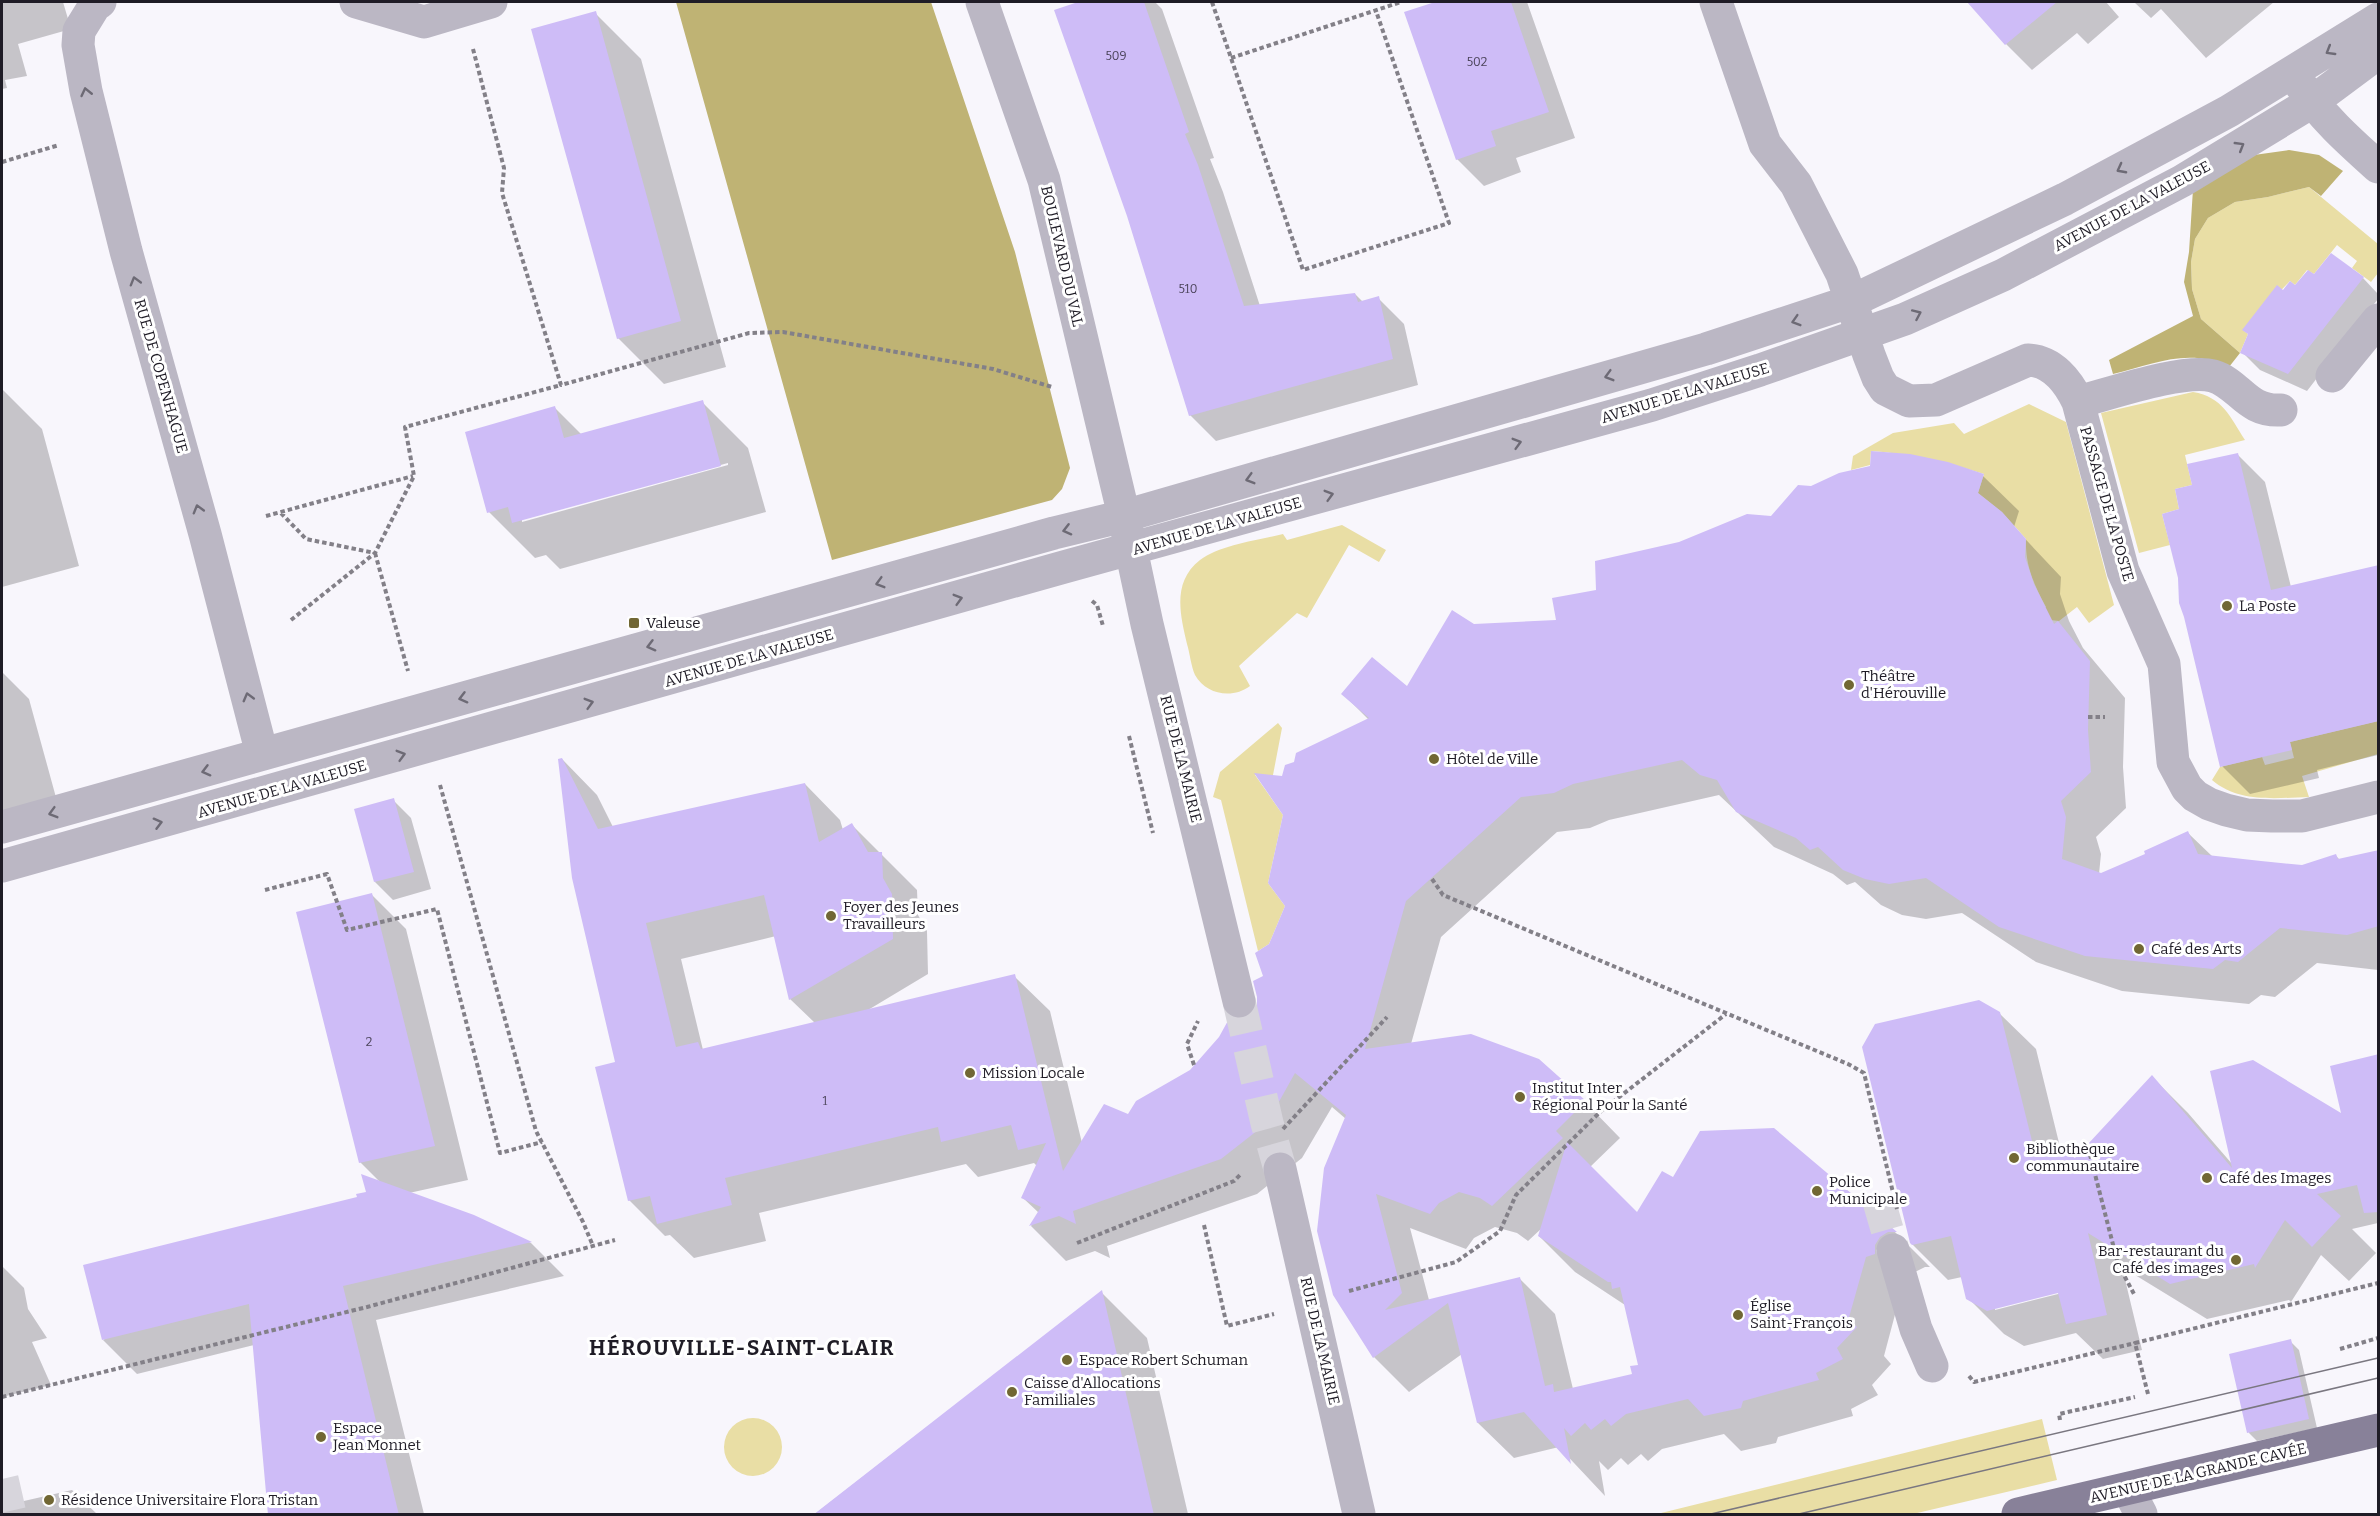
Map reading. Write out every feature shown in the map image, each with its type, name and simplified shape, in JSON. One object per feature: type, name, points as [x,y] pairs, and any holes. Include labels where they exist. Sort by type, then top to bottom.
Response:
[{"type":"main road","name":"AVENUE DE LA GRANDE CAVÉE","points":[[2018,1515],[2134,1502],[2379,1430]]},
{"type":"street","name":"RUE DE COPENHAGUE","points":[[100,2],[94,4],[80,31],[78,45],[86,91],[126,251],[211,557],[262,754]]},
{"type":"street","points":[[356,2],[424,22],[477,6]]},
{"type":"street","name":"BOULEVARD DU VAL","points":[[982,2],[1044,180],[1124,516]]},
{"type":"street","name":"PASSAGE DE LA POSTE","points":[[1716,2],[1765,144],[1796,184],[1842,274],[1881,384],[1891,393],[1910,401],[1936,400],[2028,360],[2043,362],[2051,367],[2061,376],[2078,402],[2123,571],[2164,664],[2173,762],[2187,788],[2209,804],[2247,814],[2272,816],[2302,816],[2379,797]]},
{"type":"street","points":[[2,827],[1054,533],[1124,516],[1706,349],[1852,301],[2066,199],[2229,111],[2293,74],[2379,19]]},
{"type":"street","name":"AVENUE DE LA VALEUSE","points":[[2,867],[1652,405],[1760,370],[1905,319],[2003,275],[2182,181],[2312,102],[2379,53]]},
{"type":"street","points":[[2293,74],[2312,102],[2332,125],[2379,167]]},
{"type":"street","points":[[2332,376],[2379,320]]},
{"type":"street","points":[[2078,402],[2180,376],[2197,375],[2214,376],[2222,380],[2258,407],[2281,410]]},
{"type":"street","name":"RUE DE LA MAIRIE","points":[[1124,516],[1147,624],[1239,1001]]},
{"type":"street","points":[[244,799],[262,754]]},
{"type":"street","name":"RUE DE LA MAIRIE","points":[[1280,1168],[1359,1515]]},
{"type":"street","points":[[1893,1250],[1916,1329],[1932,1366]]},
{"type":"path","points":[[1212,2],[1303,270],[1449,223],[1376,10]]},
{"type":"path","points":[[1231,58],[1389,4],[1401,2]]},
{"type":"path","points":[[477,6],[504,168],[502,193],[561,385]]},
{"type":"path","points":[[2,162],[97,134]]},
{"type":"path","points":[[291,620],[375,554],[414,476],[405,427],[749,333],[783,332],[993,369],[1057,389]]},
{"type":"path","points":[[266,516],[414,476]]},
{"type":"path","points":[[281,512],[306,539],[375,554]]},
{"type":"path","points":[[375,554],[411,681]]},
{"type":"path","points":[[1088,598],[1097,605],[1106,637]]},
{"type":"path","points":[[2088,717],[2105,717]]},
{"type":"path","points":[[440,784],[537,1131],[593,1246]]},
{"type":"path","points":[[265,890],[327,874],[347,930],[438,909],[500,1153],[542,1142]]},
{"type":"path","points":[[1432,879],[1443,895],[1864,1073],[1897,1211]]},
{"type":"path","points":[[1340,1294],[1456,1262],[1500,1231],[1516,1195],[1600,1112],[1727,1014]]},
{"type":"path","points":[[1194,1065],[1187,1044],[1198,1021]]},
{"type":"path","points":[[2088,1147],[2118,1264],[2134,1294]]},
{"type":"path","points":[[1204,1225],[1227,1326],[1276,1313]]},
{"type":"path","points":[[2,1397],[367,1307],[615,1240]]},
{"type":"path","points":[[2031,1369],[2379,1283]]},
{"type":"path","points":[[2340,1348],[2379,1338]]},
{"type":"path","points":[[2135,1343],[2148,1394]]},
{"type":"path","points":[[2060,1420],[2059,1414],[2135,1397]]},
{"type":"shaded area","points":[[676,2],[931,2],[1015,252],[1070,468],[1062,489],[1052,500],[832,560]]},
{"type":"shaded area","points":[[2289,150],[2319,155],[2343,171],[2321,196],[2309,187],[2235,202],[2208,218],[2195,239],[2191,262],[2192,289],[2201,319],[2240,353],[2229,367],[2200,358],[2186,358],[2157,362],[2113,374],[2109,360],[2193,316],[2184,282],[2189,252],[2193,189],[2254,155]]},
{"type":"shaded area","points":[[2309,187],[2378,244],[2378,273],[2371,282],[2352,268],[2357,261],[2337,245],[2314,274],[2307,270],[2295,285],[2290,281],[2243,330],[2248,334],[2240,353],[2201,319],[2192,289],[2191,262],[2195,239],[2208,218],[2235,202]]},
{"type":"shaded area","points":[[2193,392],[2212,398],[2219,403],[2245,440],[2185,455],[2192,485],[2175,489],[2179,509],[2162,514],[2170,545],[2139,553],[2101,413]]},
{"type":"shaded area","points":[[2029,404],[2066,422],[2114,605],[2089,623],[2077,607],[2059,621],[2032,618],[2033,614],[2046,607],[2031,575],[2026,539],[2002,512],[1978,493],[1984,474],[1928,459],[1871,451],[1870,465],[1851,470],[1853,456],[1893,433],[1954,423],[1964,434]]},
{"type":"shaded area","points":[[1342,525],[1386,550],[1379,562],[1349,545],[1307,618],[1297,613],[1239,666],[1250,686],[1228,694],[1213,691],[1200,682],[1192,668],[1184,633],[1180,599],[1185,578],[1191,569],[1200,560],[1218,550],[1283,534],[1287,540]]},
{"type":"shaded area","points":[[2378,721],[2378,754],[2302,776],[2309,797],[2258,798],[2246,796],[2212,780],[2220,767],[2262,757],[2265,765],[2294,758],[2290,742]]},
{"type":"shaded area","points":[[1278,723],[1282,728],[1273,775],[1255,775],[1283,815],[1268,883],[1285,906],[1269,944],[1258,951],[1221,800],[1213,797],[1220,772]]},
{"type":"shaded area","points":[[753,1418],[764,1420],[777,1431],[782,1447],[780,1458],[769,1471],[753,1476],[742,1474],[729,1463],[724,1447],[726,1436],[737,1423]]},
{"type":"shaded area","points":[[2042,1419],[2057,1480],[1913,1514],[1657,1514]]},
{"type":"building","points":[[1078,2],[1144,2],[1189,132],[1185,134],[1198,165],[1244,306],[1355,293],[1358,302],[1379,296],[1393,359],[1189,416],[1127,216],[1054,10]]},
{"type":"building","points":[[1435,2],[1511,2],[1549,112],[1491,131],[1496,146],[1456,160],[1404,12]]},
{"type":"building","points":[[1967,2],[2057,2],[2005,45]]},
{"type":"building","points":[[596,11],[681,321],[617,339],[531,29]]},
{"type":"building","points":[[2331,253],[2364,277],[2288,374],[2240,353],[2248,334],[2242,330],[2277,285],[2283,290],[2290,281],[2295,285],[2308,270],[2314,274]]},
{"type":"building","points":[[703,400],[721,466],[512,523],[508,507],[487,513],[465,432],[555,406],[564,438]]},
{"type":"building","points":[[1871,451],[1910,454],[1948,462],[1984,474],[1978,493],[2002,512],[2026,539],[2025,557],[2034,584],[2054,624],[2058,621],[2090,661],[2088,730],[2091,772],[2061,801],[2066,817],[2062,859],[2101,873],[2145,854],[2144,851],[2188,831],[2198,854],[2261,861],[2302,865],[2336,854],[2338,859],[2379,850],[2379,926],[2347,935],[2280,928],[2238,962],[2225,960],[2213,969],[2085,956],[1999,927],[1926,878],[1889,884],[1865,879],[1843,870],[1818,847],[1810,850],[1796,838],[1736,812],[1717,780],[1700,775],[1682,760],[1573,784],[1554,793],[1521,797],[1406,901],[1365,1049],[1471,1034],[1539,1059],[1586,1101],[1556,1131],[1563,1138],[1492,1206],[1480,1198],[1459,1192],[1439,1203],[1430,1214],[1376,1194],[1402,1293],[1385,1310],[1520,1277],[1545,1386],[1553,1384],[1554,1392],[1632,1374],[1630,1366],[1638,1365],[1620,1287],[1612,1289],[1611,1282],[1538,1236],[1567,1142],[1637,1212],[1662,1171],[1673,1177],[1700,1131],[1774,1128],[1897,1232],[1888,1232],[1880,1237],[1875,1245],[1875,1254],[1866,1257],[1848,1321],[1857,1327],[1837,1348],[1843,1359],[1816,1373],[1819,1380],[1743,1401],[1741,1408],[1704,1416],[1688,1399],[1626,1414],[1611,1426],[1605,1419],[1591,1430],[1585,1423],[1571,1436],[1564,1428],[1571,1464],[1524,1412],[1477,1423],[1448,1303],[1373,1358],[1333,1295],[1317,1231],[1324,1168],[1346,1115],[1295,1073],[1267,1123],[1221,1159],[1073,1211],[1076,1224],[1059,1216],[1029,1226],[1041,1207],[1021,1198],[1046,1143],[1018,1150],[1011,1125],[941,1142],[938,1127],[725,1178],[732,1205],[657,1224],[650,1196],[628,1201],[595,1067],[615,1062],[572,878],[558,759],[562,758],[598,829],[805,783],[819,842],[852,823],[868,852],[882,852],[883,878],[892,894],[893,939],[789,1000],[764,895],[646,923],[676,1047],[698,1042],[701,1049],[1015,974],[1063,1171],[1104,1104],[1128,1114],[1136,1101],[1190,1070],[1219,1037],[1230,1017],[1244,1019],[1251,1015],[1257,1007],[1253,981],[1263,976],[1255,953],[1269,944],[1285,906],[1268,883],[1283,815],[1254,773],[1282,776],[1285,765],[1294,762],[1296,753],[1369,718],[1341,694],[1372,657],[1407,686],[1452,610],[1474,624],[1556,620],[1552,598],[1596,590],[1595,561],[1679,542],[1747,514],[1771,516],[1798,485],[1811,486],[1839,473],[1870,466]]},
{"type":"building","name":"La Poste","points":[[2238,453],[2271,590],[2379,565],[2379,721],[2290,742],[2292,750],[2220,767],[2179,603],[2178,578],[2162,514],[2179,509],[2175,489],[2192,485],[2187,464]]},
{"type":"building","points":[[394,798],[414,872],[374,882],[354,809]]},
{"type":"building","points":[[372,893],[435,1146],[359,1163],[296,912]]},
{"type":"building","points":[[1979,1000],[2000,1012],[2035,1153],[2057,1147],[2075,1158],[2152,1075],[2232,1168],[2210,1071],[2253,1060],[2341,1113],[2330,1066],[2379,1054],[2379,1212],[2364,1213],[2357,1185],[2317,1194],[2341,1216],[2312,1247],[2285,1220],[2255,1268],[2254,1264],[2170,1284],[2088,1233],[2107,1315],[2066,1324],[2058,1293],[1987,1311],[1966,1299],[1951,1236],[1912,1245],[1910,1243],[1862,1047],[1875,1024]]},
{"type":"building","points":[[361,1174],[474,1215],[532,1242],[343,1286],[399,1515],[268,1515],[249,1304],[102,1340],[83,1265],[357,1197],[356,1194],[366,1192]]},
{"type":"building","name":"Espace Robert Schuman","points":[[1102,1290],[1154,1515],[813,1515],[949,1409]]},
{"type":"building","points":[[2291,1339],[2309,1419],[2247,1433],[2229,1354]]},
{"type":"tunnel","points":[[1239,1001],[1280,1169]]},
{"type":"tunnel","points":[[1878,1198],[1893,1250]]},
{"type":"tunnel","points":[[2,1479],[10,1514]]},
{"type":"tram line","points":[[1711,1514],[2378,1358]]},
{"type":"tram line","points":[[1799,1514],[2378,1378]]},
{"type":"place","name":"La Poste","points":[[2227,606]]},
{"type":"place","name":"Valeuse","points":[[634,623]]},
{"type":"place","name":"Théâtre d'Hérouville","points":[[1849,685]]},
{"type":"place","name":"Hôtel de Ville","points":[[1434,759]]},
{"type":"place","name":"Foyer des Jeunes Travailleurs","points":[[831,916]]},
{"type":"place","name":"Café des Arts","points":[[2139,949]]},
{"type":"place","name":"Mission Locale","points":[[970,1073]]},
{"type":"place","name":"Institut Inter Régional Pour la Santé","points":[[1520,1097]]},
{"type":"place","name":"Bibliothèque communautaire","points":[[2014,1158]]},
{"type":"place","name":"Café des Images","points":[[2207,1178]]},
{"type":"place","name":"Police Municipale","points":[[1817,1191]]},
{"type":"place","name":"Bar-restaurant du Café des images","points":[[2236,1260]]},
{"type":"place","name":"Église Saint-François","points":[[1738,1315]]},
{"type":"place","name":"Espace Robert Schuman","points":[[1067,1360]]},
{"type":"place","name":"Caisse d'Allocations Familiales","points":[[1012,1392]]},
{"type":"place","name":"Espace Jean Monnet","points":[[321,1437]]},
{"type":"place","name":"Résidence Universitaire Flora Tristan","points":[[49,1500]]},
{"type":"district","name":"HÉROUVILLE-SAINT-CLAIR","points":[[742,1348]]}]
